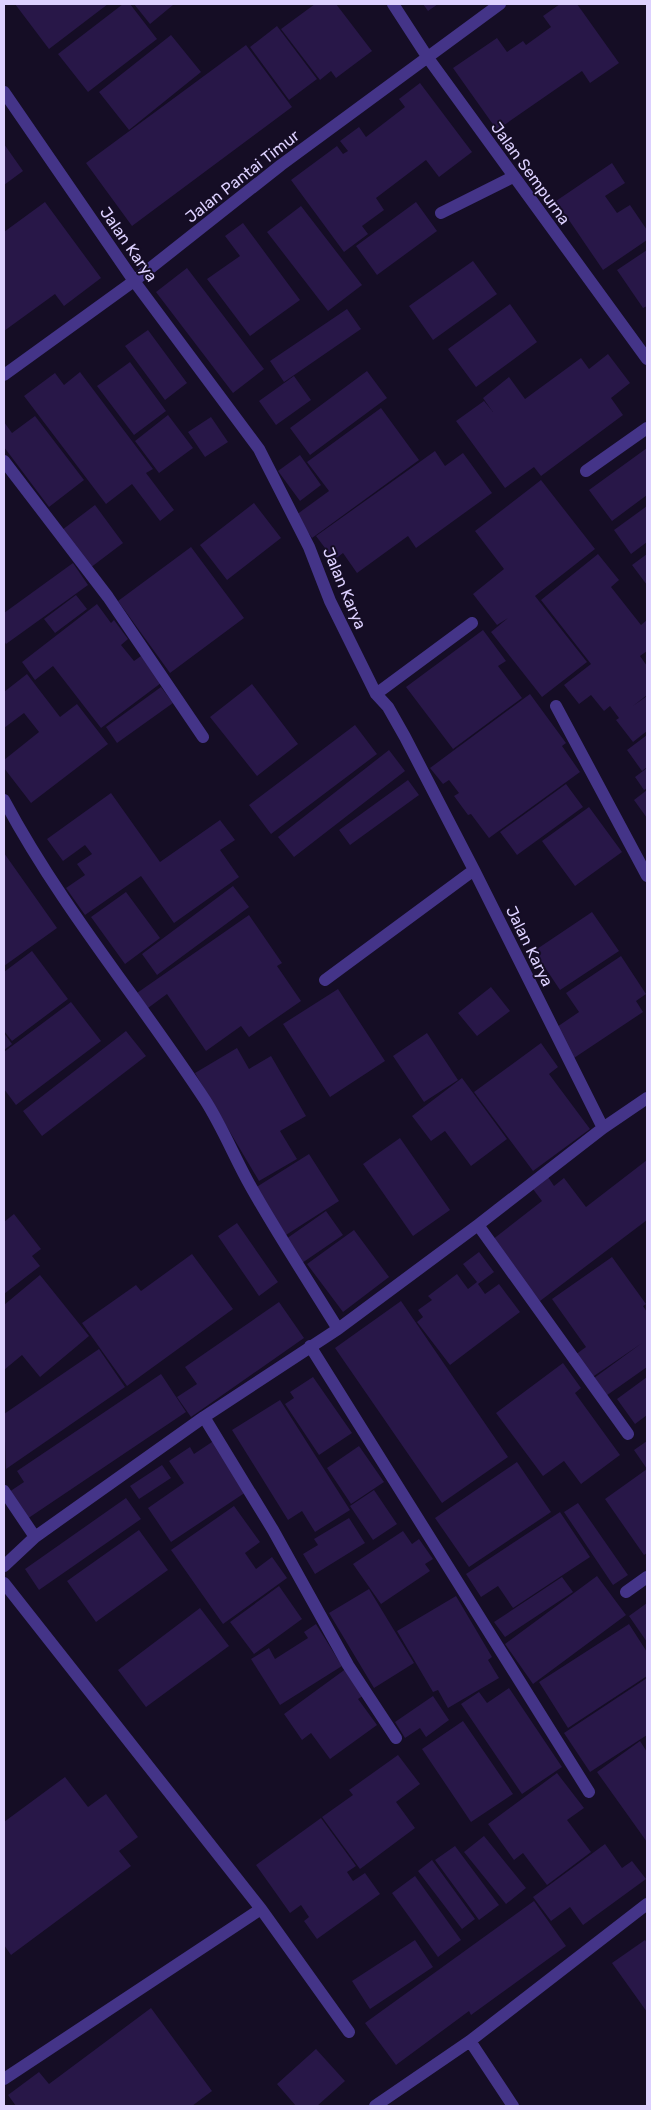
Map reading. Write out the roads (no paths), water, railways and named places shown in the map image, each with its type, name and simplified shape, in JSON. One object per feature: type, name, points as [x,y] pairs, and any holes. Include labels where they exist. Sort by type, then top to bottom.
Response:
[{"type":"street","name":"Jalan Sempurna","points":[[393,4],[428,58],[513,177],[647,359]]},
{"type":"street","name":"Jalan Pantai Timur","points":[[4,375],[134,281],[281,166],[500,4]]},
{"type":"street","name":"Jalan Karya","points":[[4,92],[134,281],[259,449],[306,539],[330,601],[376,694],[388,708],[405,737],[603,1128]]},
{"type":"street","points":[[441,213],[513,177]]},
{"type":"street","points":[[586,471],[647,428]]},
{"type":"street","points":[[4,461],[108,597],[203,737]]},
{"type":"street","points":[[376,694],[472,623]]},
{"type":"street","points":[[556,706],[647,876]]},
{"type":"street","points":[[4,800],[29,846],[79,923],[160,1032],[207,1103],[251,1188],[338,1329]]},
{"type":"street","points":[[325,980],[474,870]]},
{"type":"street","points":[[4,1566],[35,1538],[204,1417],[338,1329],[478,1225],[603,1128],[647,1098]]},
{"type":"street","points":[[478,1225],[628,1434]]},
{"type":"street","points":[[310,1346],[589,1792]]},
{"type":"street","points":[[204,1417],[273,1530],[348,1665],[396,1738]]},
{"type":"street","points":[[4,1491],[35,1538]]},
{"type":"street","points":[[626,1592],[647,1577]]},
{"type":"street","points":[[4,1583],[261,1909],[349,2032]]},
{"type":"street","points":[[375,2106],[470,2041],[647,1904]]},
{"type":"street","points":[[4,2079],[261,1909]]},
{"type":"street","points":[[470,2041],[513,2106]]}]
